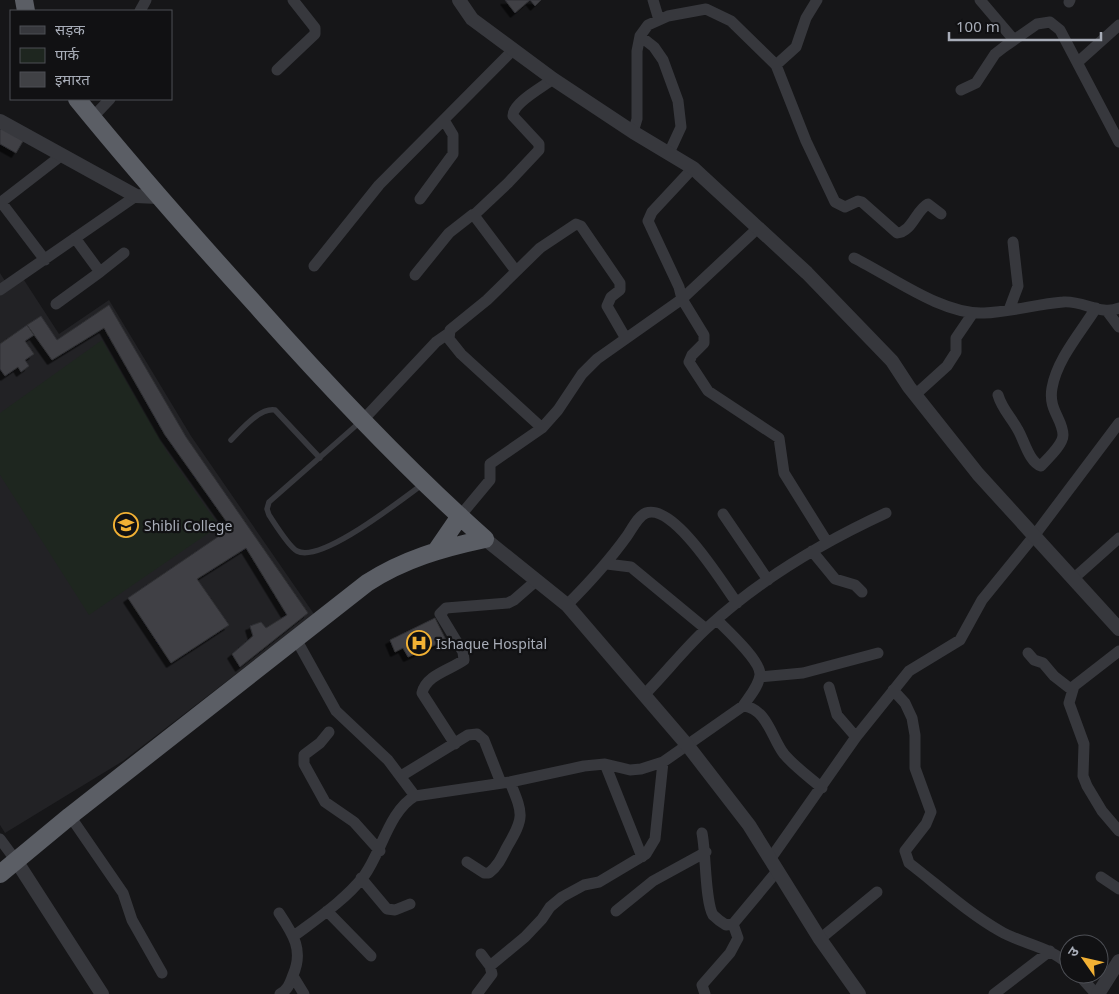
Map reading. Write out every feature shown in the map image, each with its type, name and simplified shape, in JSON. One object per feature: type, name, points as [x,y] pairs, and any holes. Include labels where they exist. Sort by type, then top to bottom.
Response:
[{"type":"highway","points":[[77,100],[158,197],[305,362],[425,483],[485,539]]},
{"type":"highway","points":[[436,551],[460,516]]},
{"type":"highway","points":[[0,874],[17,862],[70,816],[368,582],[390,568],[436,551],[485,539]]},
{"type":"street","points":[[277,70],[315,34],[315,28],[293,0]]},
{"type":"street","points":[[459,0],[472,19],[553,79],[633,132],[694,168],[759,227],[807,273],[892,361],[915,395],[978,474],[1119,629]]},
{"type":"street","points":[[653,0],[659,20]]},
{"type":"street","points":[[776,65],[796,48],[806,18],[817,0]]},
{"type":"street","points":[[980,0],[1014,40]]},
{"type":"street","points":[[633,132],[636,119],[637,51],[640,36],[648,25],[668,16],[706,9],[731,21],[747,34],[776,65],[820,174],[831,195],[840,206],[844,207],[858,201],[862,202],[898,232],[907,229],[923,206],[928,204],[942,214]]},
{"type":"street","points":[[960,90],[976,83],[995,54],[1037,24],[1050,22],[1060,30],[1117,135]]},
{"type":"street","points":[[1078,62],[1119,25]]},
{"type":"street","points":[[640,36],[654,47],[663,60],[678,101],[681,127],[669,153]]},
{"type":"street","points":[[314,266],[379,185],[513,50]]},
{"type":"street","points":[[415,275],[449,233],[468,217],[474,215],[539,150],[539,144],[514,116],[513,112],[518,104],[553,79]]},
{"type":"street","points":[[92,118],[109,100]]},
{"type":"street","points":[[420,199],[453,154],[453,136],[444,120]]},
{"type":"street","points":[[0,121],[136,196],[158,197]]},
{"type":"street","points":[[45,260],[0,202],[62,155]]},
{"type":"street","points":[[694,168],[652,212],[648,221],[679,287],[682,299],[704,335],[704,343],[690,358],[692,368],[714,396],[779,438],[784,472],[827,542]]},
{"type":"street","points":[[0,290],[136,196]]},
{"type":"street","points":[[474,215],[516,271]]},
{"type":"street","points":[[362,421],[436,342],[487,300],[540,248],[572,226],[579,225],[620,283],[620,290],[611,298],[607,306],[625,337]]},
{"type":"street","points":[[460,516],[490,480],[490,464],[542,428],[558,410],[582,374],[597,359],[625,337],[682,299],[759,227]]},
{"type":"street","points":[[75,238],[100,272]]},
{"type":"street","points":[[1009,310],[1018,286],[1013,242]]},
{"type":"street","points":[[56,304],[124,253]]},
{"type":"street","points":[[854,258],[930,300],[973,313],[1063,302],[1102,310],[1119,308]]},
{"type":"street","points":[[1102,310],[1119,327]]},
{"type":"street","points":[[998,395],[1004,409],[1018,428],[1026,447],[1038,465],[1041,466],[1064,435],[1050,400],[1054,379],[1059,366],[1102,310]]},
{"type":"street","points":[[915,395],[947,366],[956,352],[956,338],[973,313]]},
{"type":"street","points":[[448,333],[449,339],[461,354],[542,428]]},
{"type":"street","points":[[702,833],[706,852],[711,911],[720,922],[726,925],[734,924],[856,738],[914,666],[960,640],[982,600],[1034,536],[1119,423]]},
{"type":"street","points":[[568,605],[607,564],[642,515],[653,512],[666,517],[685,531],[737,603]]},
{"type":"street","points":[[644,695],[706,629],[737,603],[812,551],[886,512]]},
{"type":"street","points":[[723,514],[768,580]]},
{"type":"street","points":[[1073,579],[1119,538]]},
{"type":"street","points":[[485,539],[568,605],[688,746],[729,797],[774,864],[820,939],[859,994]]},
{"type":"street","points":[[812,551],[835,579],[854,586],[862,592]]},
{"type":"street","points":[[607,564],[631,568],[706,629]]},
{"type":"street","points":[[455,744],[422,693],[425,684],[430,679],[464,660],[463,652],[440,614],[446,608],[508,603],[537,580]]},
{"type":"street","points":[[294,936],[326,911],[361,878],[380,851],[391,823],[404,803],[415,796],[505,782],[584,766],[605,764],[630,770],[663,762],[743,706],[760,677],[758,665],[717,620]]},
{"type":"street","points":[[296,639],[336,711],[370,741],[401,776],[415,796]]},
{"type":"street","points":[[1119,651],[1079,682],[1072,690],[1070,696],[1070,710],[1084,744],[1083,776],[1095,800],[1119,831]]},
{"type":"street","points":[[760,677],[803,673],[878,653]]},
{"type":"street","points":[[1028,653],[1034,660],[1042,662],[1054,676],[1072,690]]},
{"type":"street","points":[[829,687],[838,715],[856,738]]},
{"type":"street","points":[[893,690],[905,703],[912,718],[915,735],[914,768],[931,812],[926,824],[904,850],[907,860],[977,916],[1000,931],[1050,951],[1059,957]]},
{"type":"street","points":[[743,706],[756,712],[771,728],[786,755],[822,788]]},
{"type":"street","points":[[329,732],[320,743],[304,755],[304,764],[328,805],[354,822],[380,851]]},
{"type":"street","points":[[401,776],[472,734],[480,736],[484,740],[505,782],[520,806],[520,826],[494,869],[484,872],[467,862]]},
{"type":"street","points":[[490,966],[525,937],[542,919],[550,907],[562,896],[584,885],[599,882],[642,857],[655,839],[663,762]]},
{"type":"street","points":[[605,764],[642,857]]},
{"type":"street","points":[[70,816],[123,893],[132,920],[162,972]]},
{"type":"street","points":[[0,839],[17,862],[102,994]]},
{"type":"street","points":[[616,911],[653,881],[706,852]]},
{"type":"street","points":[[1101,877],[1119,889]]},
{"type":"street","points":[[361,878],[387,909],[395,910],[410,904]]},
{"type":"street","points":[[820,939],[877,892]]},
{"type":"street","points":[[326,911],[371,956]]},
{"type":"street","points":[[279,913],[294,936],[299,953],[298,963],[288,987],[280,994]]},
{"type":"street","points":[[705,994],[702,985],[730,953],[738,938],[734,924]]},
{"type":"street","points":[[994,994],[1050,951]]},
{"type":"street","points":[[477,994],[490,978],[490,966],[481,954]]},
{"type":"street","points":[[1088,984],[1097,994],[1119,961]]},
{"type":"street","points":[[293,976],[304,994]]},
{"type":"lane","points":[[231,440],[263,412],[270,409],[275,410],[320,458]]},
{"type":"lane","points":[[362,421],[274,495],[269,502],[267,509],[269,516],[296,551],[334,545],[343,541],[425,483]]},
{"type":"shaded area","name":"Shibli College","points":[[0,273],[5,281],[24,280],[59,334],[109,300],[191,436],[314,614],[123,761],[5,833],[0,825]]},
{"type":"green space","points":[[102,340],[167,452],[219,526],[89,615],[0,475],[0,413]]},
{"type":"building","points":[[505,0],[530,0],[515,13]]},
{"type":"building","points":[[530,0],[541,0],[535,6]]},
{"type":"building","points":[[4,123],[26,136],[16,153],[0,144],[0,130]]},
{"type":"building","points":[[109,305],[186,437],[308,613],[240,667],[232,654],[253,636],[250,626],[261,622],[266,628],[287,615],[246,548],[197,579],[229,625],[171,663],[128,598],[231,528],[165,435],[104,328],[52,360],[27,325],[41,316],[57,340]]},
{"type":"building","points":[[27,325],[34,335],[25,341],[34,354],[25,360],[29,366],[21,372],[18,367],[5,376],[0,369],[0,344]]},
{"type":"building","points":[[435,618],[446,640],[408,657],[403,648],[395,652],[390,640]]},
{"type":"place","name":"Shibli College","points":[[126,525]]},
{"type":"place","name":"Ishaque Hospital","points":[[419,643]]}]
